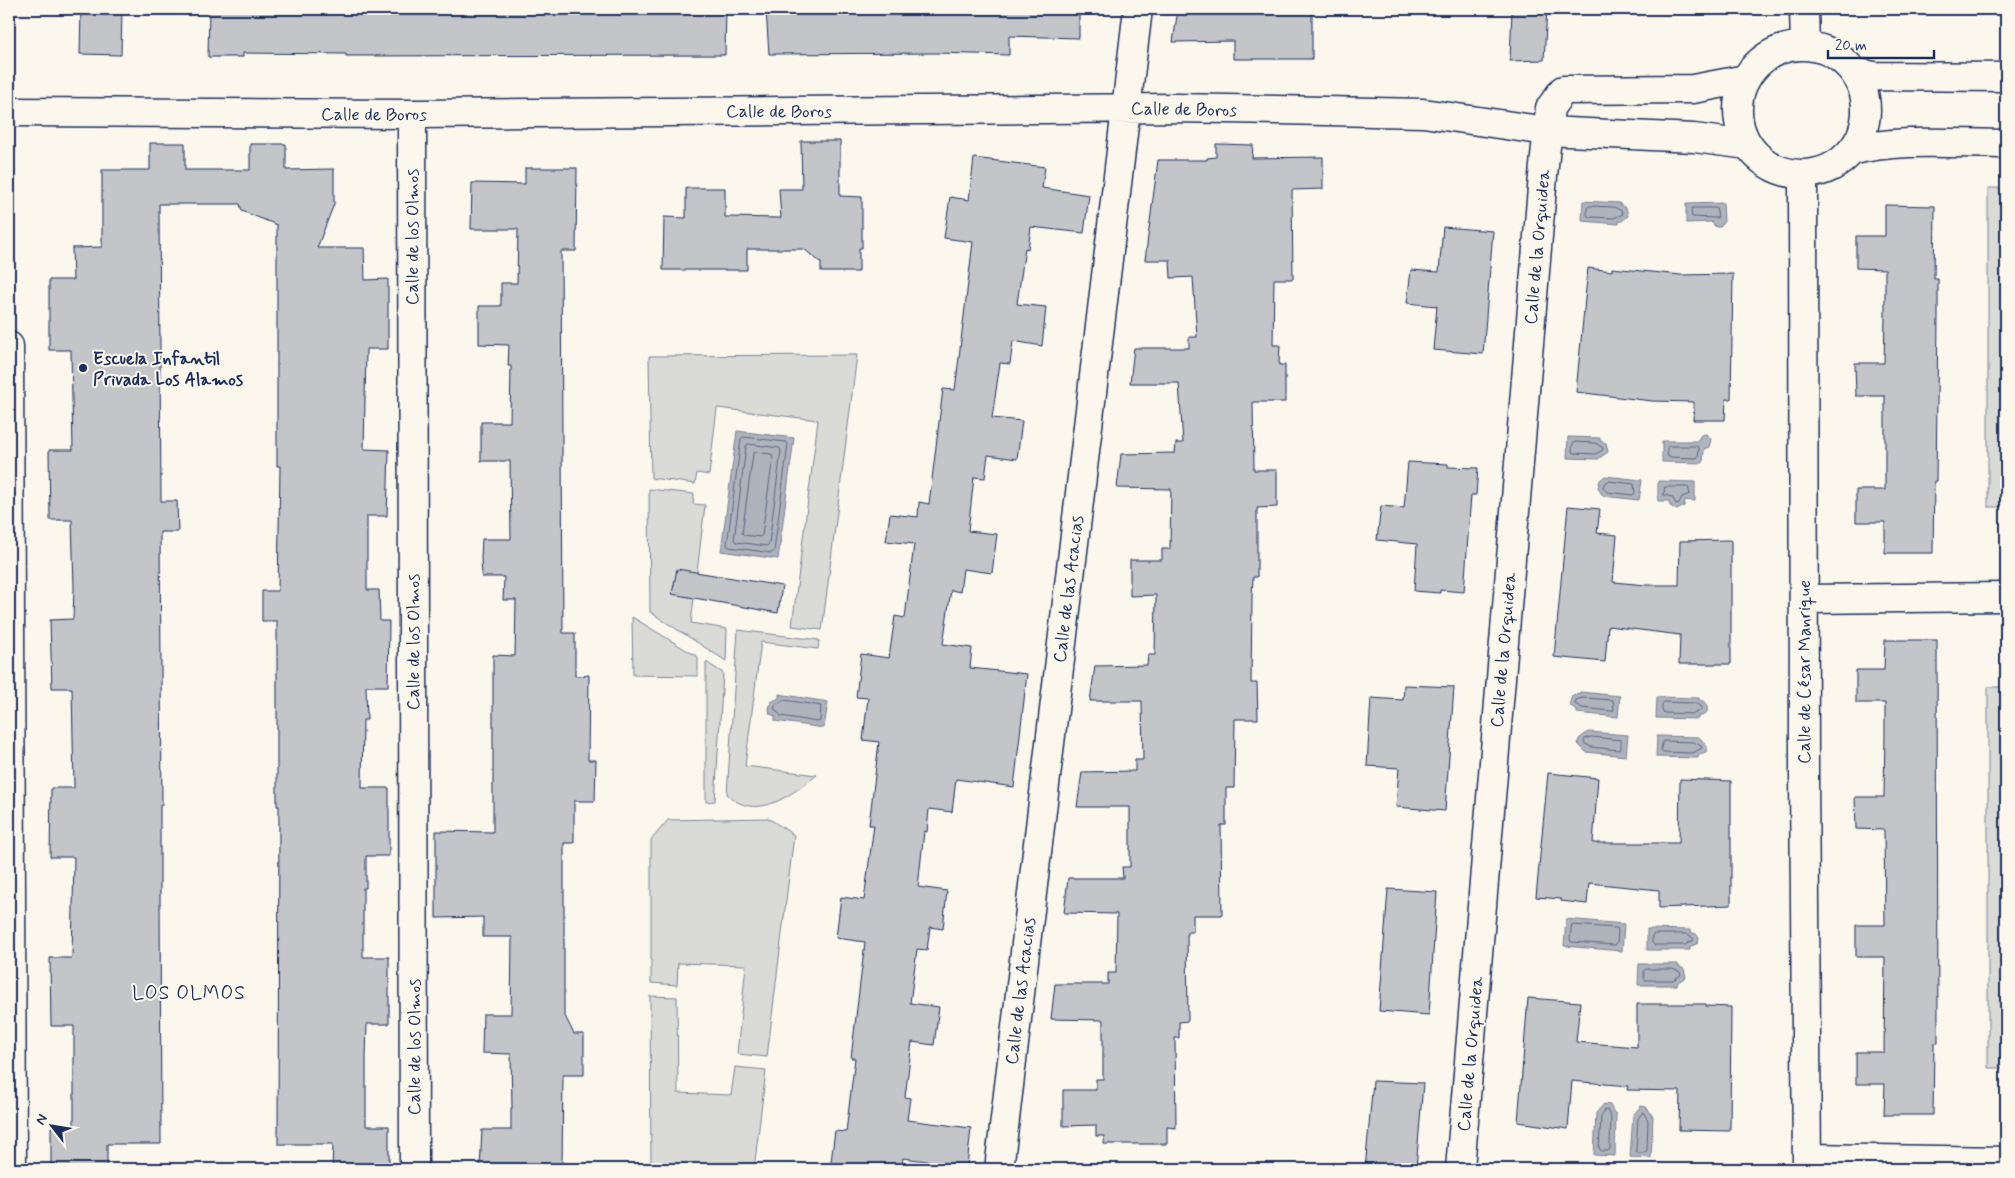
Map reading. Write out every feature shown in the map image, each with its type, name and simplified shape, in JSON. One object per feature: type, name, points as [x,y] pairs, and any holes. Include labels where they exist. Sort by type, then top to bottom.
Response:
[{"type":"street","name":"Calle de las Acacias","points":[[999,1169],[1138,9]]},
{"type":"street","points":[[1804,9],[1805,46]]},
{"type":"street","points":[[1805,46],[1820,48],[1834,55],[1854,72],[1862,90],[1866,106],[1865,124],[1860,137],[1851,151],[1841,161],[1824,171],[1803,175],[1782,172],[1762,162],[1748,145],[1739,124],[1738,101],[1746,79],[1761,61],[1782,49],[1805,46]]},
{"type":"street","points":[[1854,72],[1874,76],[2006,77]]},
{"type":"street","name":"Calle de la Orquidea","points":[[1460,1169],[1550,108],[1563,90],[1693,89],[1746,79]]},
{"type":"street","name":"Calle de Boros","points":[[9,112],[412,114],[1126,108],[1423,113],[1547,131],[1694,138],[1748,145]]},
{"type":"street","name":"Calle de los Olmos","points":[[412,114],[414,1169]]},
{"type":"street","points":[[1851,151],[1867,146],[1902,144],[2006,144]]},
{"type":"street","name":"Calle de César Manrique","points":[[1803,175],[1807,1164]]},
{"type":"street","points":[[9,346],[12,1169]]},
{"type":"street","points":[[1805,599],[2006,597]]},
{"type":"street","points":[[1807,1164],[2006,1161]]},
{"type":"shaded area","points":[[1988,188],[2006,188],[2006,507],[1988,507]]},
{"type":"shaded area","points":[[857,355],[822,630],[792,626],[818,420],[717,408],[709,475],[697,473],[695,484],[651,478],[649,356]]},
{"type":"shaded area","points":[[649,489],[694,494],[693,504],[705,505],[691,623],[727,629],[726,661],[650,612]]},
{"type":"shaded area","points":[[632,617],[698,657],[698,676],[633,675]]},
{"type":"shaded area","points":[[738,630],[819,640],[818,649],[761,642],[745,766],[817,775],[785,797],[761,806],[750,806],[738,802],[727,794]]},
{"type":"shaded area","points":[[706,662],[723,673],[715,801],[706,802]]},
{"type":"shaded area","points":[[1988,687],[2006,687],[2006,1068],[1988,1068]]},
{"type":"shaded area","points":[[768,818],[794,835],[767,1057],[737,1054],[746,965],[678,963],[677,985],[651,983],[651,840],[668,820]]},
{"type":"shaded area","points":[[650,996],[677,997],[678,1093],[731,1095],[735,1067],[766,1070],[754,1169],[651,1169]]},
{"type":"water","points":[[1583,201],[1620,203],[1620,205],[1626,208],[1628,216],[1619,221],[1619,224],[1582,221]]},
{"type":"water","points":[[1723,203],[1724,221],[1720,227],[1716,227],[1711,222],[1686,223],[1686,204]]},
{"type":"water","points":[[737,431],[794,438],[778,559],[721,551]]},
{"type":"water","points":[[1706,434],[1711,439],[1709,447],[1704,449],[1703,463],[1662,462],[1662,441],[1697,441],[1701,435]]},
{"type":"water","points":[[1568,437],[1600,438],[1600,441],[1606,443],[1608,452],[1598,459],[1567,458]]},
{"type":"water","points":[[1605,476],[1642,480],[1639,500],[1603,496],[1598,488],[1600,480]]},
{"type":"water","points":[[1658,481],[1695,482],[1695,501],[1685,500],[1684,506],[1677,510],[1670,506],[1669,501],[1658,501]]},
{"type":"water","points":[[1580,692],[1620,696],[1618,717],[1577,713],[1577,710],[1569,705],[1572,696]]},
{"type":"water","points":[[779,694],[828,702],[824,728],[775,721],[775,716],[770,714],[769,709],[771,702],[779,698]]},
{"type":"water","points":[[1657,697],[1699,698],[1699,700],[1706,704],[1707,712],[1702,716],[1698,716],[1698,719],[1656,718]]},
{"type":"water","points":[[1588,732],[1628,735],[1626,756],[1586,752],[1578,744],[1579,739]]},
{"type":"water","points":[[1657,736],[1699,737],[1707,746],[1707,751],[1698,756],[1698,758],[1656,757]]},
{"type":"water","points":[[1566,919],[1624,924],[1622,951],[1564,946]]},
{"type":"water","points":[[1647,929],[1690,930],[1699,938],[1698,943],[1690,947],[1690,950],[1647,950]]},
{"type":"water","points":[[1639,964],[1678,964],[1678,966],[1684,969],[1686,977],[1678,982],[1677,985],[1638,985]]},
{"type":"water","points":[[1604,1104],[1610,1105],[1616,1114],[1615,1156],[1594,1155],[1596,1113]]},
{"type":"water","points":[[1641,1106],[1646,1107],[1653,1116],[1651,1158],[1630,1157],[1633,1115]]},
{"type":"building","points":[[81,9],[122,9],[121,55],[80,54]]},
{"type":"building","points":[[209,9],[726,9],[725,55],[346,56],[346,54],[243,53],[243,57],[208,57]]},
{"type":"building","points":[[766,9],[1079,9],[1079,38],[1009,36],[1009,55],[936,53],[769,54]]},
{"type":"building","points":[[1178,9],[1312,9],[1312,59],[1233,59],[1233,41],[1173,42]]},
{"type":"building","points":[[1512,9],[1547,9],[1544,60],[1510,61]]},
{"type":"building","points":[[801,141],[840,141],[840,196],[862,197],[862,248],[859,248],[859,272],[821,272],[821,263],[804,249],[747,249],[747,270],[663,270],[664,217],[686,218],[686,188],[725,188],[725,217],[781,218],[779,189],[802,189]]},
{"type":"building","points":[[150,143],[185,143],[185,170],[250,170],[250,144],[286,144],[286,170],[334,169],[334,204],[317,248],[364,248],[365,280],[388,279],[388,349],[366,349],[364,449],[389,450],[387,516],[367,516],[367,590],[379,590],[380,621],[389,621],[388,686],[366,686],[367,720],[363,720],[362,788],[389,788],[389,856],[366,856],[366,888],[363,888],[363,957],[389,957],[389,1024],[367,1024],[366,1126],[389,1126],[389,1169],[332,1169],[333,1144],[278,1144],[279,806],[277,806],[277,621],[262,621],[262,591],[278,591],[280,466],[277,466],[277,225],[242,211],[240,204],[159,204],[161,501],[177,501],[178,532],[160,532],[162,805],[160,805],[161,1144],[107,1144],[107,1169],[51,1169],[51,1127],[74,1127],[74,1026],[51,1026],[50,958],[72,958],[74,857],[50,857],[51,788],[74,788],[72,688],[52,688],[50,620],[73,619],[74,588],[72,520],[50,520],[49,450],[73,450],[71,350],[49,350],[49,280],[73,280],[72,248],[102,247],[102,170],[150,170]]},
{"type":"building","points":[[1216,144],[1253,145],[1252,158],[1323,157],[1323,189],[1292,190],[1293,279],[1274,279],[1273,345],[1280,345],[1279,365],[1285,365],[1285,402],[1253,402],[1254,470],[1277,470],[1277,507],[1257,508],[1257,577],[1253,577],[1251,683],[1257,683],[1258,719],[1235,719],[1234,788],[1226,788],[1226,825],[1221,825],[1222,915],[1193,915],[1193,932],[1187,932],[1188,1021],[1179,1022],[1179,1038],[1175,1038],[1176,1128],[1167,1127],[1167,1144],[1104,1144],[1104,1136],[1096,1136],[1096,1125],[1063,1126],[1063,1090],[1096,1090],[1096,1079],[1103,1079],[1103,1020],[1051,1019],[1055,984],[1108,984],[1108,973],[1116,973],[1117,914],[1064,913],[1068,878],[1123,878],[1122,867],[1130,867],[1130,807],[1077,807],[1082,772],[1135,771],[1135,760],[1143,760],[1142,701],[1090,701],[1095,666],[1147,665],[1148,655],[1155,655],[1156,595],[1130,596],[1130,560],[1162,560],[1162,549],[1170,549],[1171,489],[1117,488],[1121,454],[1175,453],[1176,443],[1183,443],[1179,383],[1130,383],[1134,348],[1189,348],[1189,337],[1197,337],[1193,277],[1171,278],[1170,260],[1145,260],[1158,160],[1207,160],[1207,158],[1216,157]]},
{"type":"building","points":[[974,158],[1045,167],[1042,188],[1089,195],[1084,233],[1031,227],[1028,249],[1025,248],[1017,304],[1046,307],[1042,346],[1013,341],[1010,364],[1000,363],[992,418],[1022,421],[1017,459],[988,455],[985,478],[974,477],[968,531],[997,534],[992,573],[963,569],[960,592],[951,590],[943,644],[972,648],[970,668],[1027,674],[1014,787],[956,779],[952,812],[929,809],[927,832],[924,831],[918,887],[947,891],[943,929],[930,927],[927,950],[917,949],[910,1003],[939,1007],[934,1045],[912,1042],[905,1097],[910,1098],[907,1120],[971,1128],[967,1166],[903,1158],[901,1169],[830,1169],[835,1131],[846,1132],[855,1058],[851,1058],[865,942],[836,938],[841,897],[864,900],[874,825],[869,825],[879,742],[863,740],[868,698],[856,697],[861,654],[889,658],[895,616],[905,618],[914,544],[886,541],[890,514],[918,517],[919,502],[929,504],[943,389],[955,390],[973,242],[944,238],[950,197],[969,200]]},
{"type":"building","points":[[525,168],[577,168],[576,251],[561,251],[563,633],[575,633],[575,676],[589,675],[588,760],[596,760],[595,801],[574,801],[574,843],[564,843],[564,1014],[574,1034],[584,1034],[584,1075],[563,1075],[562,1169],[480,1168],[482,1130],[511,1130],[511,1054],[482,1053],[483,1014],[511,1014],[512,937],[483,937],[483,917],[436,918],[436,831],[493,832],[493,655],[515,656],[516,600],[503,600],[504,577],[482,577],[481,558],[482,539],[511,539],[510,461],[481,461],[481,422],[510,422],[511,366],[508,366],[509,345],[479,344],[479,306],[501,306],[501,283],[517,283],[518,229],[471,229],[472,183],[525,184]]},
{"type":"building","points":[[1885,205],[1935,206],[1934,279],[1938,279],[1938,316],[1933,553],[1885,553],[1885,522],[1856,522],[1856,490],[1885,490],[1885,396],[1856,396],[1855,363],[1884,363],[1885,269],[1856,268],[1856,236],[1885,236]]},
{"type":"building","points":[[1443,227],[1493,231],[1483,354],[1433,350],[1437,306],[1407,303],[1411,270],[1439,272]]},
{"type":"building","points":[[1588,268],[1612,271],[1612,268],[1681,275],[1733,274],[1731,399],[1726,399],[1725,420],[1693,420],[1694,402],[1652,401],[1576,392]]},
{"type":"building","points":[[1408,462],[1448,464],[1448,467],[1478,468],[1476,495],[1471,495],[1464,592],[1440,590],[1440,593],[1414,591],[1417,544],[1377,540],[1381,506],[1404,508]]},
{"type":"building","points":[[1568,506],[1600,509],[1597,533],[1617,535],[1613,582],[1679,585],[1680,541],[1731,540],[1731,664],[1679,664],[1680,635],[1608,626],[1605,662],[1554,657]]},
{"type":"building","points":[[677,569],[782,586],[778,613],[672,594]]},
{"type":"building","points":[[1885,640],[1937,640],[1938,1043],[1934,1043],[1933,1115],[1884,1115],[1885,1084],[1856,1084],[1856,1052],[1884,1052],[1885,957],[1856,957],[1856,925],[1885,925],[1884,830],[1856,829],[1855,797],[1884,797],[1885,703],[1856,703],[1856,670],[1884,670]]},
{"type":"building","points":[[1404,685],[1454,687],[1445,811],[1396,807],[1399,768],[1367,766],[1371,698],[1403,700]]},
{"type":"building","points":[[1548,773],[1598,778],[1593,843],[1679,843],[1680,779],[1731,781],[1731,905],[1659,908],[1659,890],[1589,883],[1587,904],[1536,897]]},
{"type":"building","points":[[1388,889],[1437,892],[1429,1015],[1379,1011]]},
{"type":"building","points":[[1528,998],[1580,1002],[1576,1042],[1637,1047],[1637,1004],[1706,1004],[1706,1006],[1731,1007],[1730,1131],[1679,1130],[1680,1091],[1627,1090],[1628,1086],[1572,1081],[1568,1129],[1518,1122]]},
{"type":"building","points":[[1373,1081],[1423,1083],[1416,1169],[1365,1169]]},
{"type":"place","name":"Escuela Infantil Privada Los Alamos","points":[[83,368]]},
{"type":"district","name":"LOS OLMOS","points":[[189,992]]}]
